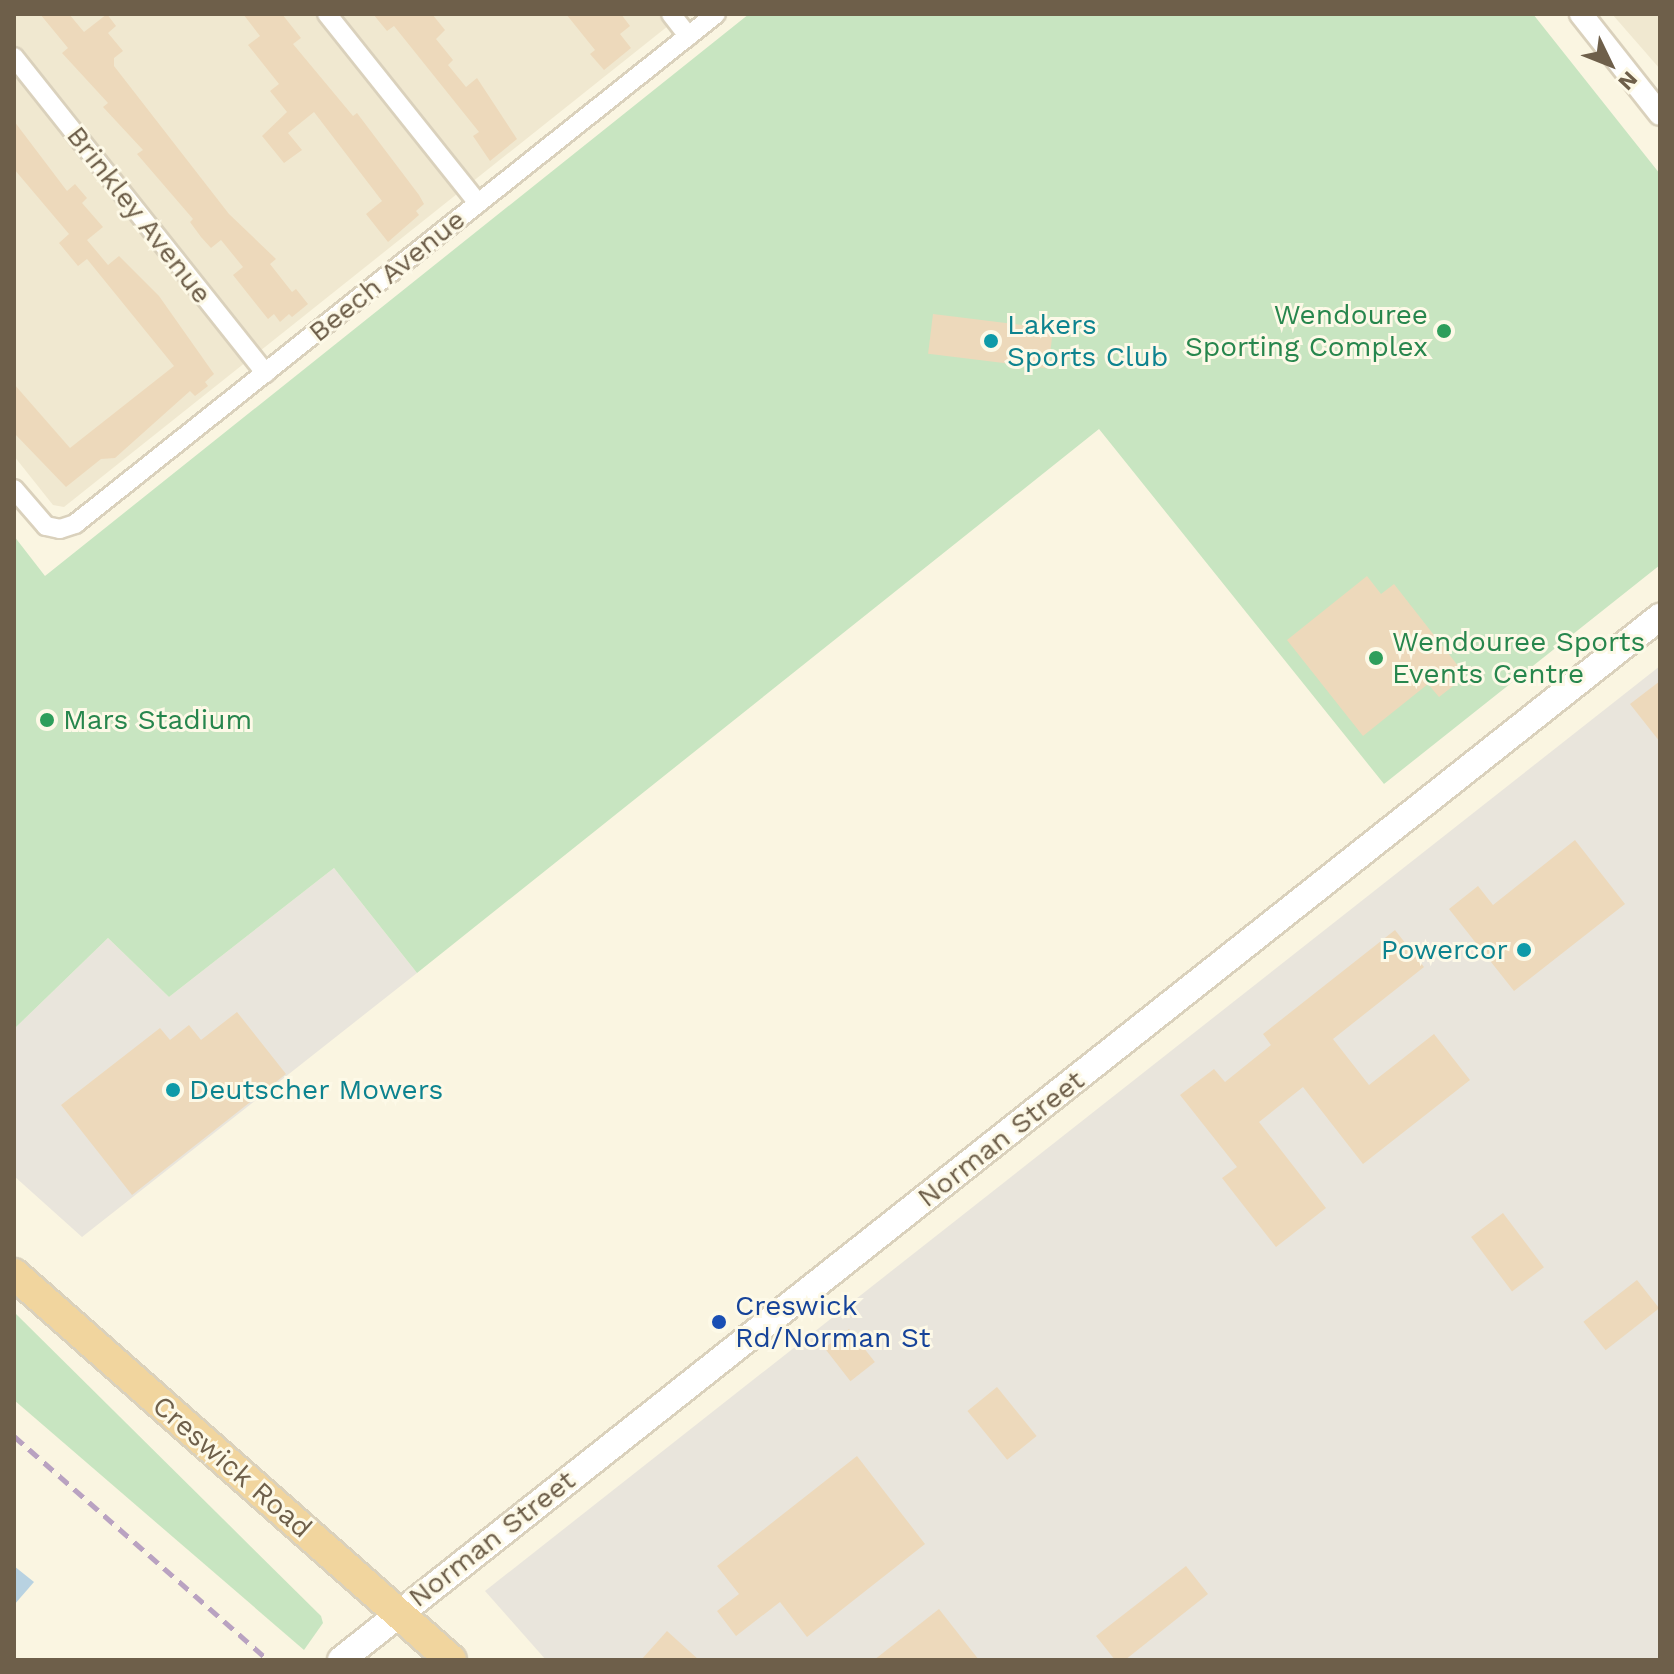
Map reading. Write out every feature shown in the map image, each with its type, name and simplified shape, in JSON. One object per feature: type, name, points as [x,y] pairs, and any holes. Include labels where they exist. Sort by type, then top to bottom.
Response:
[{"type":"highway","name":"Creswick Road","points":[[14,1274],[451,1660]]},
{"type":"main road","name":"Norman Street","points":[[341,1660],[1660,617]]},
{"type":"street","points":[[327,14],[478,203]]},
{"type":"street","points":[[671,14],[688,36]]},
{"type":"street","name":"Beech Avenue","points":[[14,489],[39,520],[55,529],[75,524],[716,14]]},
{"type":"street","points":[[1581,14],[1660,114]]},
{"type":"street","name":"Brinkley Avenue","points":[[14,57],[265,373]]},
{"type":"shaded area","points":[[14,14],[683,14],[64,507],[53,505],[14,456]]},
{"type":"shaded area","points":[[1612,14],[1660,14],[1660,69]]},
{"type":"shaded area","points":[[1660,666],[1660,1660],[546,1660],[485,1591]]},
{"type":"shaded area","points":[[334,868],[417,973],[82,1237],[14,1176],[14,1029],[108,938],[169,997]]},
{"type":"green space","points":[[749,14],[1533,14],[1660,174],[1660,565],[1384,784],[1099,429],[417,973],[334,868],[169,997],[108,938],[14,1029],[14,536],[45,576]]},
{"type":"green space","points":[[14,1312],[321,1616],[323,1623],[304,1650],[14,1400]]},
{"type":"water","points":[[14,1566],[34,1582],[14,1605]]},
{"type":"building","points":[[40,14],[69,14],[84,32],[107,14],[116,26],[108,33],[123,51],[114,58],[114,66],[229,214],[276,259],[270,264],[292,292],[296,289],[308,304],[280,322],[274,314],[268,319],[233,275],[243,267],[221,240],[211,248],[201,237],[190,222],[193,219],[137,154],[143,150],[103,107],[108,103],[62,53],[68,48]]},
{"type":"building","points":[[243,14],[282,14],[301,38],[293,44],[353,116],[357,113],[419,195],[424,204],[416,211],[419,215],[388,242],[366,214],[382,201],[314,112],[288,133],[302,150],[284,163],[262,136],[287,112],[270,91],[279,84],[248,45],[260,36]]},
{"type":"building","points":[[373,14],[432,14],[445,30],[436,39],[453,60],[448,65],[466,87],[477,78],[517,139],[490,161],[473,136],[479,132],[394,26],[387,31]]},
{"type":"building","points":[[566,14],[621,14],[630,26],[620,34],[631,48],[604,70],[590,54],[595,50]]},
{"type":"building","points":[[14,121],[67,191],[75,184],[87,198],[82,203],[103,227],[87,240],[108,265],[119,256],[159,296],[214,374],[205,382],[208,386],[195,396],[190,391],[115,458],[101,459],[66,487],[14,433],[14,384],[70,448],[174,366],[87,259],[78,266],[59,243],[69,234],[14,169]]},
{"type":"building","name":"Lakers Sports Club","points":[[933,314],[1053,329],[1048,368],[928,354]]},
{"type":"building","name":"Wendouree Sports Events Centre","points":[[1367,576],[1381,594],[1394,584],[1466,676],[1439,697],[1428,684],[1363,736],[1287,640]]},
{"type":"building","points":[[1660,681],[1660,742],[1630,704]]},
{"type":"building","name":"Powercor","points":[[1575,840],[1625,904],[1514,991],[1449,909],[1478,886],[1493,905]]},
{"type":"building","points":[[1395,930],[1424,967],[1333,1039],[1369,1085],[1434,1034],[1470,1080],[1363,1164],[1303,1087],[1259,1122],[1326,1208],[1276,1247],[1222,1178],[1237,1167],[1180,1095],[1214,1069],[1225,1082],[1271,1045],[1263,1034]]},
{"type":"building","name":"Deutscher Mowers","points":[[237,1012],[286,1074],[132,1195],[61,1105],[160,1028],[170,1040],[189,1025],[201,1040]]},
{"type":"building","points":[[1503,1213],[1544,1267],[1512,1291],[1471,1237]]},
{"type":"building","points":[[1637,1280],[1659,1308],[1606,1350],[1583,1322]]},
{"type":"building","points":[[849,1329],[875,1362],[850,1381],[825,1348]]},
{"type":"building","points":[[997,1387],[1037,1436],[1007,1460],[967,1411]]},
{"type":"building","points":[[857,1456],[925,1544],[807,1637],[780,1602],[736,1636],[717,1611],[739,1594],[717,1566]]},
{"type":"building","points":[[1186,1566],[1208,1594],[1125,1660],[1115,1660],[1096,1636]]},
{"type":"building","points":[[939,1609],[979,1660],[874,1660]]},
{"type":"building","points":[[667,1631],[699,1660],[641,1660]]},
{"type":"railway","points":[[14,1436],[268,1660]]},
{"type":"place","name":"Wendouree Sporting Complex","points":[[1444,331]]},
{"type":"place","name":"Lakers Sports Club","points":[[991,341]]},
{"type":"place","name":"Wendouree Sports Events Centre","points":[[1376,658]]},
{"type":"place","name":"Mars Stadium","points":[[47,720]]},
{"type":"place","name":"Powercor","points":[[1524,950]]},
{"type":"place","name":"Deutscher Mowers","points":[[173,1090]]},
{"type":"place","name":"Creswick Rd/Norman St","points":[[719,1322]]}]
